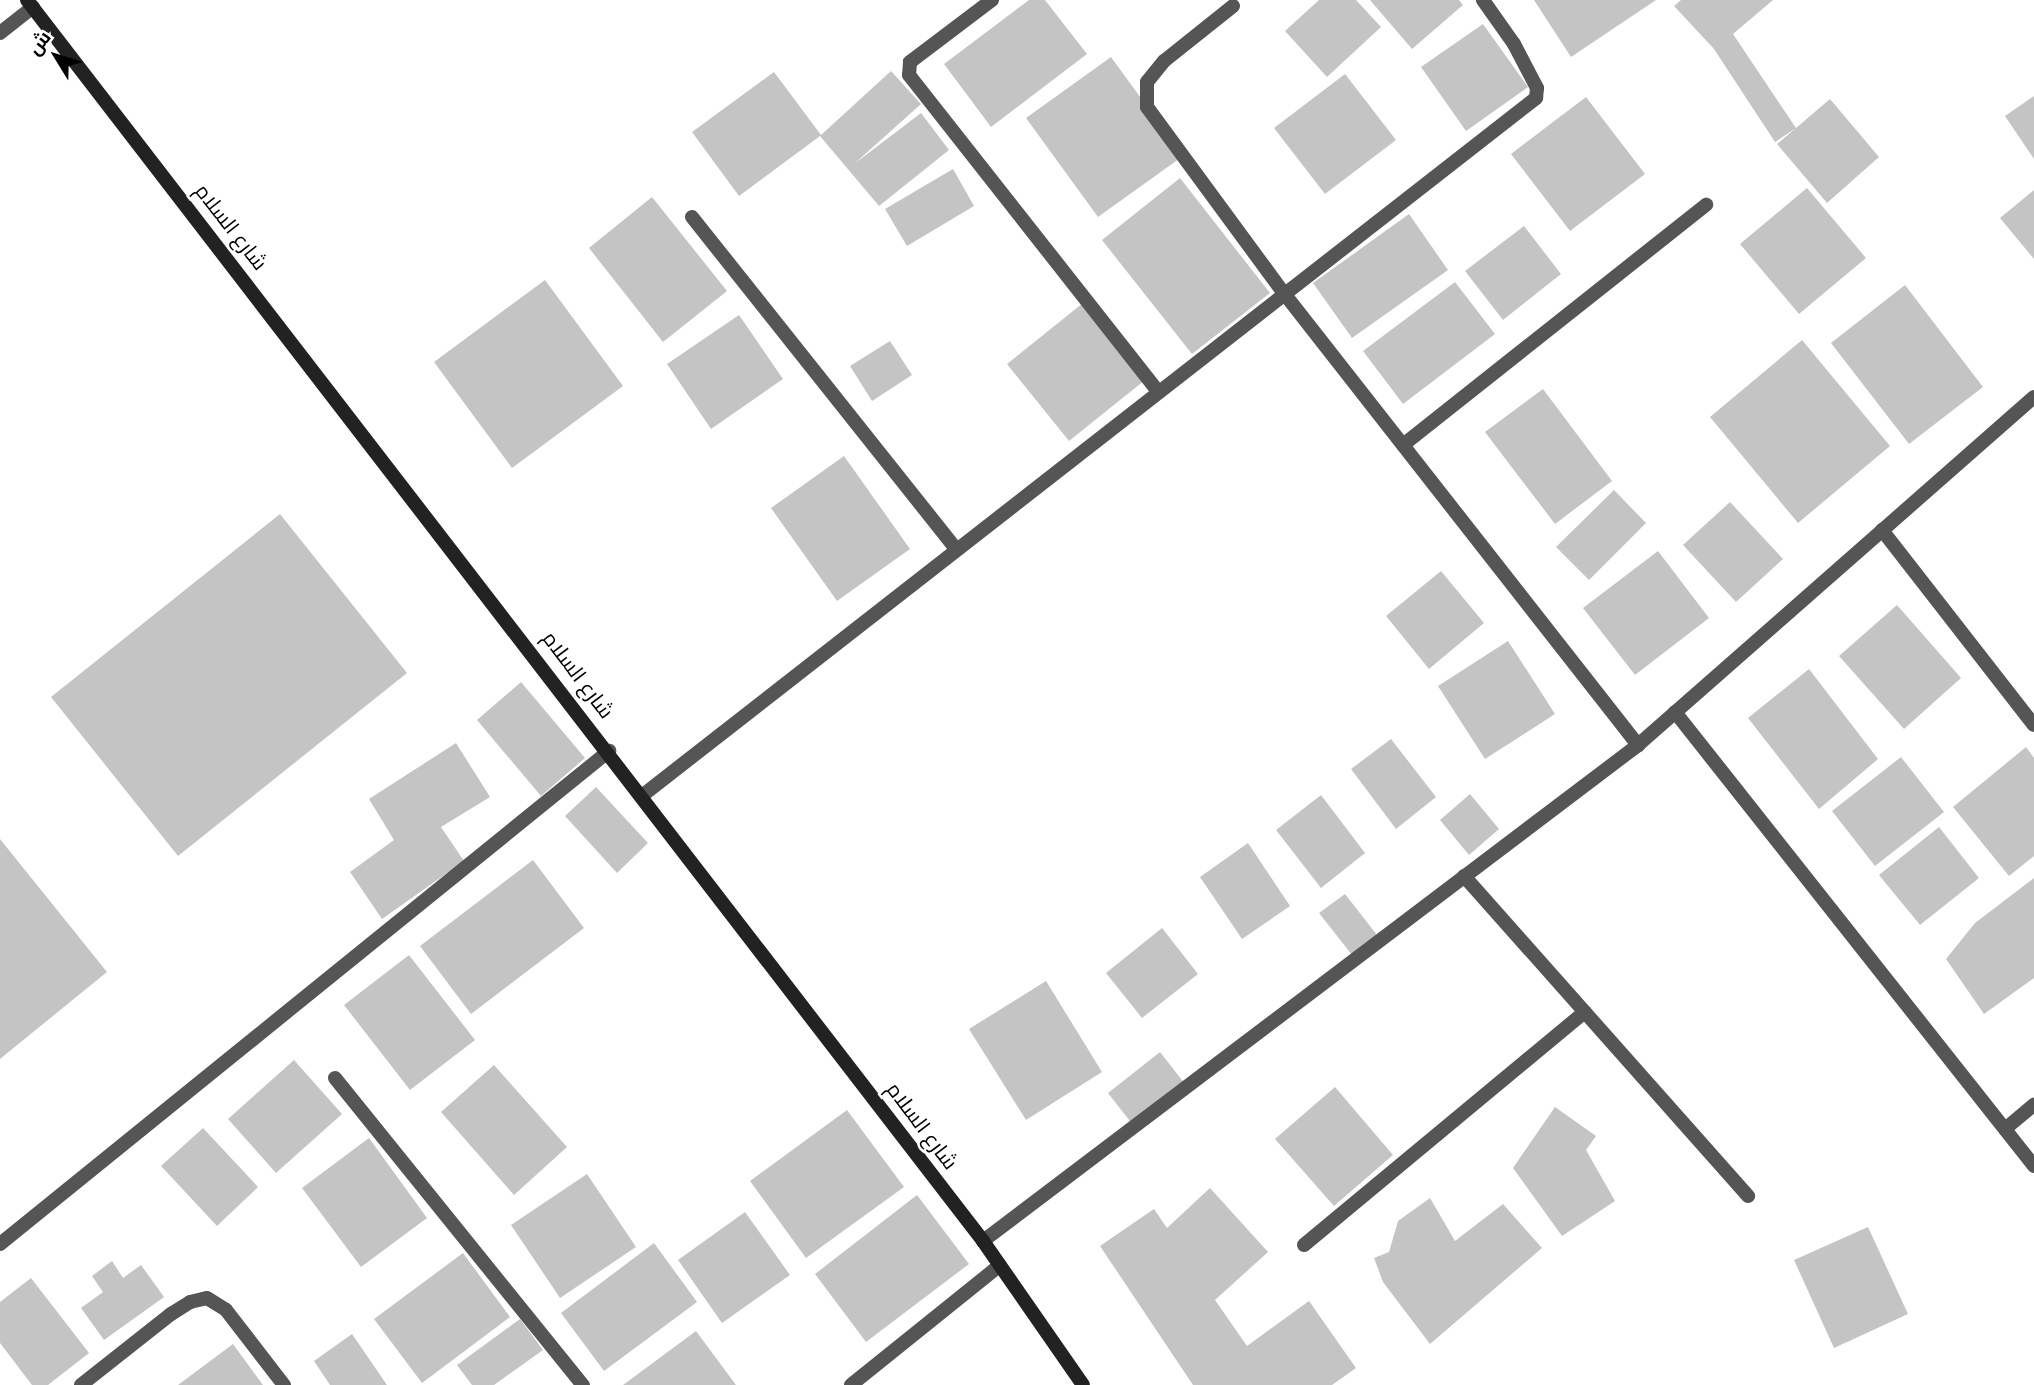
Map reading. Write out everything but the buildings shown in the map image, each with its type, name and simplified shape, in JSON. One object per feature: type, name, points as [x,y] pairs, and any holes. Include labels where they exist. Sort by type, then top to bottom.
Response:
[{"type":"main road","name":"شارع السلام","points":[[30,3],[643,795],[983,1241],[1083,1385]]},
{"type":"street","points":[[992,0],[910,62],[909,75],[1157,390]]},
{"type":"street","points":[[643,795],[1157,390],[1536,98],[1537,88],[1514,44],[1483,0]]},
{"type":"street","points":[[0,33],[30,3]]},
{"type":"street","points":[[1233,6],[1164,61],[1147,82],[1147,107],[1283,292],[1638,745]]},
{"type":"street","points":[[1403,445],[1706,205]]},
{"type":"street","points":[[692,217],[956,549]]},
{"type":"street","points":[[983,1241],[1638,745],[2034,397]]},
{"type":"street","points":[[1882,530],[2034,724]]},
{"type":"street","points":[[1675,712],[2034,1166]]},
{"type":"street","points":[[0,1244],[609,751]]},
{"type":"street","points":[[1464,876],[1748,1196]]},
{"type":"street","points":[[1304,1244],[1585,1012]]},
{"type":"street","points":[[335,1077],[583,1385]]},
{"type":"street","points":[[2005,1129],[2034,1105]]},
{"type":"street","points":[[851,1385],[1000,1265]]},
{"type":"street","points":[[80,1385],[171,1314],[190,1302],[207,1298],[226,1310],[284,1385]]}]
